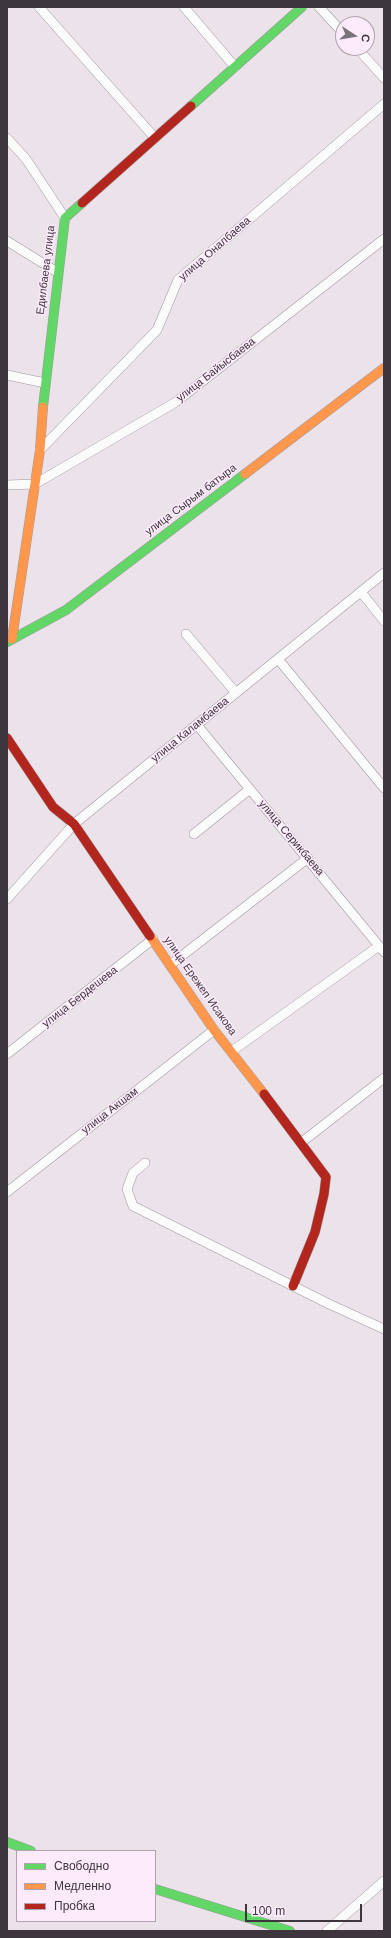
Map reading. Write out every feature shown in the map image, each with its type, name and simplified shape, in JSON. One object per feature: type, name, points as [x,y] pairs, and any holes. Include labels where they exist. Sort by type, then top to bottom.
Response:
[{"type":"street","points":[[39,7],[155,138]]},
{"type":"street","points":[[184,7],[235,67]]},
{"type":"street","name":"Едилбаева улица","points":[[9,641],[40,450],[45,383],[57,272],[65,218],[302,7]]},
{"type":"street","points":[[319,7],[335,24]]},
{"type":"street","points":[[364,56],[384,78]]},
{"type":"street","name":"улица Оналбаева","points":[[40,450],[157,330],[178,280],[384,104]]},
{"type":"street","points":[[7,138],[26,159],[65,218]]},
{"type":"street","name":"улица Байысбаева","points":[[35,484],[176,402],[384,239]]},
{"type":"street","points":[[7,241],[57,272]]},
{"type":"street","name":"улица Сырым батыра","points":[[9,641],[66,610],[384,368]]},
{"type":"street","points":[[7,375],[45,383]]},
{"type":"street","points":[[7,485],[35,484]]},
{"type":"street","name":"улица Каламбаева","points":[[7,899],[74,824],[384,573]]},
{"type":"street","points":[[361,592],[384,621]]},
{"type":"street","points":[[186,634],[236,693]]},
{"type":"street","points":[[278,659],[384,788]]},
{"type":"street","name":"улица Серикбаева","points":[[196,725],[308,858],[381,949]]},
{"type":"street","name":"улица Ережеп Исакова","points":[[7,738],[53,807],[74,824],[214,1030],[302,1142],[326,1177],[324,1194],[315,1232],[293,1286]]},
{"type":"street","points":[[194,834],[250,789]]},
{"type":"street","points":[[170,966],[308,858]]},
{"type":"street","name":"улица Бердешева","points":[[7,1054],[153,939]]},
{"type":"street","points":[[232,1051],[381,949]]},
{"type":"street","name":"улица Акшам","points":[[7,1192],[214,1030]]},
{"type":"street","points":[[302,1142],[384,1078]]},
{"type":"street","points":[[145,1163],[133,1173],[127,1189],[133,1206],[293,1286],[384,1329]]},
{"type":"street","points":[[7,1842],[29,1850]]},
{"type":"street","points":[[327,1931],[384,1881]]},
{"type":"street","points":[[156,1889],[290,1931]]},
{"type":"traffic: fast","points":[[191,106],[302,7]]},
{"type":"traffic: fast","points":[[43,407],[65,218],[82,203]]},
{"type":"traffic: fast","points":[[7,642],[66,610],[245,474]]},
{"type":"traffic: fast","points":[[7,1842],[28,1850]]},
{"type":"traffic: fast","points":[[156,1889],[290,1931]]},
{"type":"traffic: slow","points":[[245,474],[384,368]]},
{"type":"traffic: slow","points":[[12,639],[40,450],[43,407]]},
{"type":"traffic: slow","points":[[150,936],[214,1030],[264,1094]]},
{"type":"traffic: jam","points":[[82,203],[191,106]]},
{"type":"traffic: jam","points":[[7,738],[53,807],[74,824],[150,936]]},
{"type":"traffic: jam","points":[[264,1094],[326,1177],[324,1194],[315,1232],[293,1286]]}]
